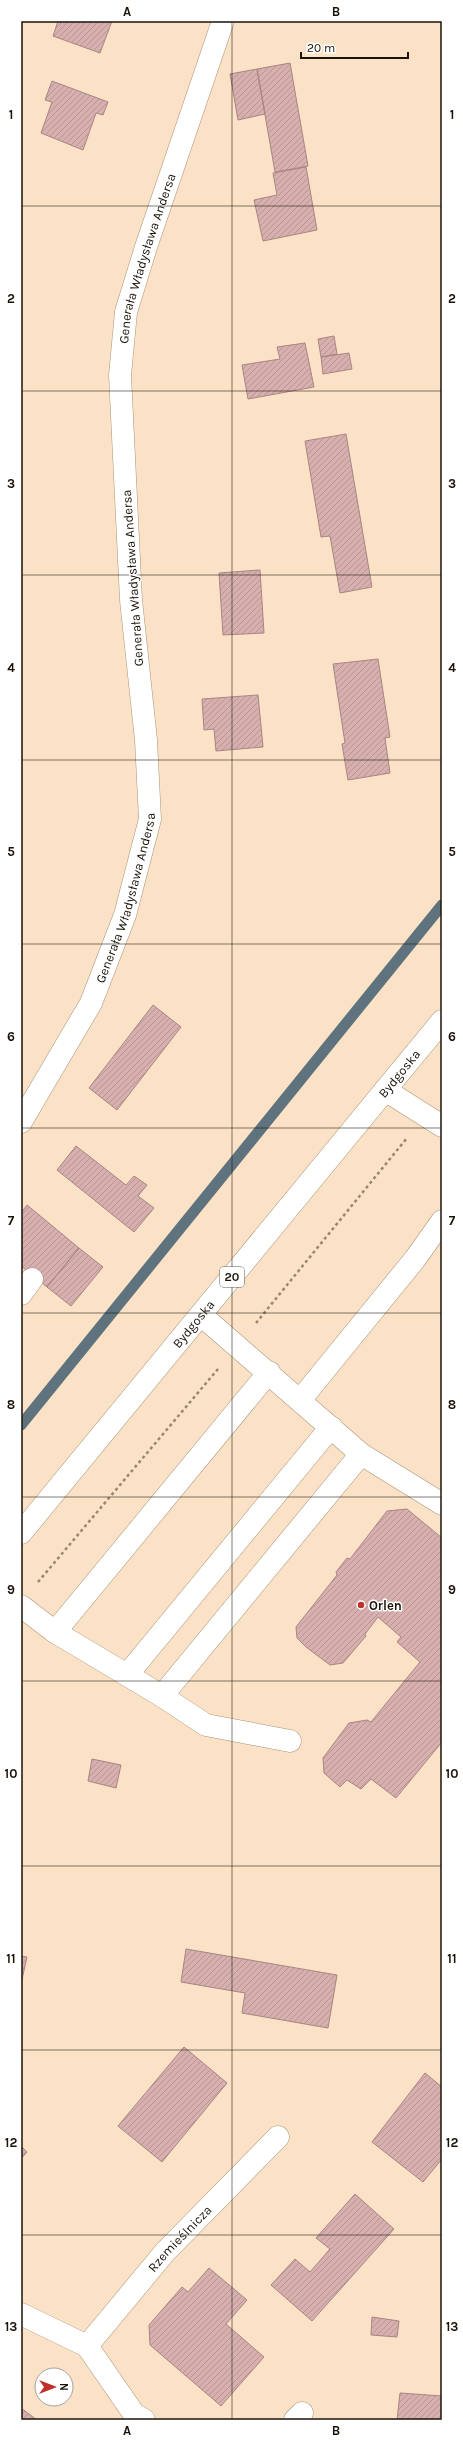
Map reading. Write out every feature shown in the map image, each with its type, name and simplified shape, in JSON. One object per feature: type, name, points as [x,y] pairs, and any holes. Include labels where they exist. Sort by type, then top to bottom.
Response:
[{"type":"street","name":"Generała Władysława Andersa","points":[[21,1122],[91,1003],[125,915],[150,819],[146,740],[131,600],[122,439],[122,360],[126,312],[146,247],[223,21]]},
{"type":"street","name":"Bydgoska","points":[[21,1533],[442,1021]]},
{"type":"street","points":[[385,1090],[442,1126]]},
{"type":"street","points":[[300,1399],[414,1259],[442,1222]]},
{"type":"street","points":[[201,1315],[269,1372],[361,1454],[442,1504]]},
{"type":"street","points":[[55,1632],[269,1372]]},
{"type":"street","points":[[127,1675],[331,1427]]},
{"type":"street","points":[[162,1696],[361,1454]]},
{"type":"street","points":[[21,1606],[55,1632],[162,1696],[206,1725],[290,1741]]},
{"type":"street","name":"Rzemieślnicza","points":[[87,2346],[165,2252],[278,2137]]},
{"type":"street","points":[[21,2314],[87,2346],[134,2414],[144,2420]]},
{"type":"building","points":[[58,21],[112,21],[100,53],[53,36]]},
{"type":"building","points":[[290,63],[308,166],[275,172],[257,69]]},
{"type":"building","points":[[257,69],[265,114],[238,120],[230,74]]},
{"type":"building","points":[[52,81],[108,102],[103,115],[96,113],[83,150],[41,133],[52,102],[45,100]]},
{"type":"building","points":[[306,167],[317,230],[263,241],[254,200],[277,195],[273,173]]},
{"type":"building","points":[[334,336],[337,354],[321,357],[318,339]]},
{"type":"building","points":[[305,343],[314,387],[248,399],[242,365],[280,359],[277,347]]},
{"type":"building","points":[[349,353],[352,369],[323,374],[321,357]]},
{"type":"building","points":[[346,434],[372,587],[340,593],[330,536],[321,537],[305,441]]},
{"type":"building","points":[[260,570],[264,633],[223,635],[219,573]]},
{"type":"building","points":[[378,659],[390,737],[385,738],[390,773],[348,780],[342,744],[345,743],[333,664]]},
{"type":"building","points":[[258,695],[263,747],[216,751],[214,729],[204,730],[202,699]]},
{"type":"building","points":[[153,1005],[181,1027],[117,1110],[89,1088]]},
{"type":"building","points":[[76,1146],[126,1185],[134,1176],[147,1185],[138,1196],[154,1208],[134,1232],[57,1170]]},
{"type":"building","points":[[27,1205],[79,1248],[47,1287],[21,1266],[21,1213]]},
{"type":"building","points":[[79,1248],[103,1267],[71,1306],[47,1287]]},
{"type":"building","points":[[407,1509],[442,1538],[442,1742],[396,1798],[371,1779],[361,1789],[347,1780],[340,1787],[324,1773],[323,1758],[349,1723],[367,1720],[371,1722],[420,1662],[397,1642],[401,1637],[378,1617],[365,1634],[366,1636],[343,1663],[330,1665],[306,1647],[297,1638],[296,1627],[337,1575],[336,1572],[347,1558],[350,1559],[387,1511]]},
{"type":"building","points":[[92,1759],[121,1765],[116,1788],[88,1781]]},
{"type":"building","points":[[186,1949],[337,1975],[328,2028],[242,2013],[245,1993],[181,1982]]},
{"type":"building","points":[[21,1956],[27,1957],[21,1984]]},
{"type":"building","points":[[184,2047],[227,2083],[162,2162],[118,2126]]},
{"type":"building","points":[[425,2073],[442,2087],[442,2159],[423,2182],[372,2142]]},
{"type":"building","points":[[21,2146],[27,2152],[21,2159]]},
{"type":"building","points":[[355,2194],[394,2229],[312,2321],[271,2285],[295,2259],[310,2272],[330,2249],[316,2238]]},
{"type":"building","points":[[209,2268],[247,2300],[226,2324],[264,2357],[221,2406],[150,2345],[149,2325],[182,2287],[188,2292]]},
{"type":"building","points":[[372,2317],[399,2321],[397,2337],[371,2335]]},
{"type":"building","points":[[400,2393],[442,2396],[442,2420],[397,2420]]},
{"type":"building","points":[[21,2408],[37,2420],[21,2420]]},
{"type":"waterway","points":[[21,1425],[442,905]]},
{"type":"place","name":"Orlen","points":[[361,1605]]}]
